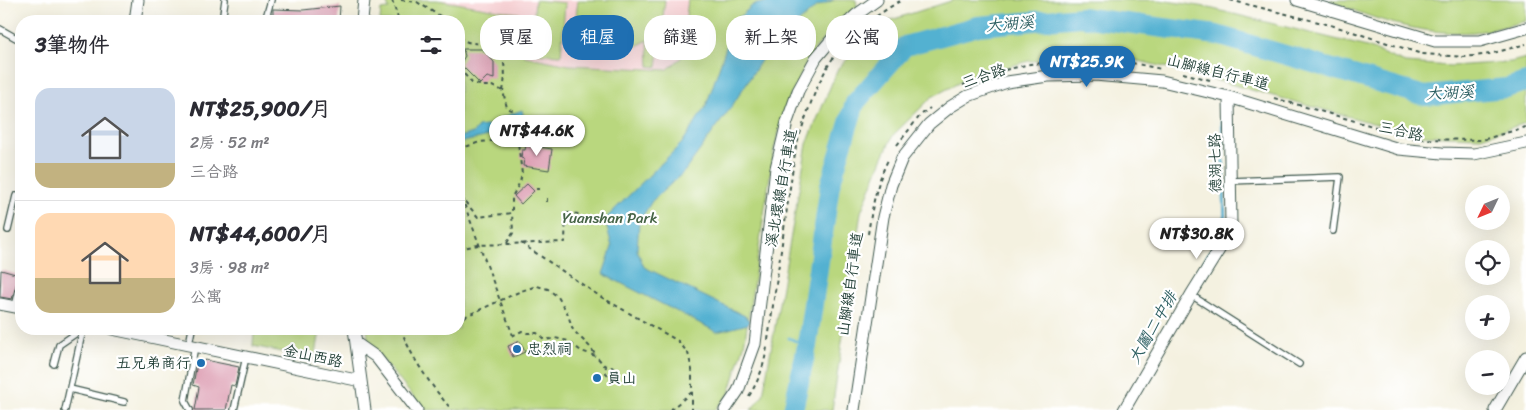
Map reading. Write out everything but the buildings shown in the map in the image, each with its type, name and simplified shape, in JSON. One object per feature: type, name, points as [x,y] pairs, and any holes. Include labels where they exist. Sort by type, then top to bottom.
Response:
[{"type":"street","points":[[136,15],[138,0]]},
{"type":"street","points":[[363,15],[364,0]]},
{"type":"street","points":[[725,410],[738,391],[755,344],[776,168],[798,91],[816,58],[838,32],[856,15],[877,0]]},
{"type":"street","points":[[1297,0],[1435,41],[1480,41],[1526,28]]},
{"type":"street","name":"三合路","points":[[854,410],[883,217],[892,185],[902,158],[929,124],[950,107],[968,96],[1007,82],[1048,76],[1095,75],[1162,81],[1229,98],[1399,149],[1442,154],[1474,154],[1526,144]]},
{"type":"street","name":"德湖七路","points":[[1124,410],[1222,245],[1231,225],[1229,98]]},
{"type":"street","points":[[0,304],[15,307]]},
{"type":"street","name":"金山西路","points":[[144,335],[361,381]]},
{"type":"street","points":[[355,335],[365,410]]},
{"type":"street","points":[[356,343],[376,357],[417,410]]},
{"type":"street","points":[[1495,410],[1526,357]]},
{"type":"lane","points":[[223,15],[225,0]]},
{"type":"lane","points":[[267,15],[271,0]]},
{"type":"lane","points":[[0,29],[15,37]]},
{"type":"lane","points":[[1231,181],[1340,177],[1333,231]]},
{"type":"lane","points":[[8,230],[15,200]]},
{"type":"lane","points":[[1191,295],[1298,364]]},
{"type":"lane","points":[[54,364],[59,345],[74,335]]},
{"type":"lane","points":[[65,410],[80,335]]},
{"type":"lane","points":[[190,410],[185,401],[192,335]]},
{"type":"lane","points":[[234,410],[246,357]]},
{"type":"lane","points":[[70,389],[124,402]]},
{"type":"path","points":[[392,0],[397,15]]},
{"type":"path","points":[[401,0],[417,2],[438,15]]},
{"type":"path","name":"溪北環線自行車道","points":[[748,398],[759,380],[764,365],[796,146],[803,125],[820,83],[835,55],[851,38],[902,0]]},
{"type":"path","points":[[1230,0],[1334,26],[1422,54],[1465,57],[1490,54],[1526,44]]},
{"type":"path","points":[[465,42],[488,45],[498,52],[503,59],[506,74],[503,91],[508,108],[514,111],[522,174],[512,197],[513,233],[508,243]]},
{"type":"path","name":"山腳線自行車道","points":[[1004,70],[1030,64],[1118,60],[1163,69]]},
{"type":"path","name":"山腳線自行車道","points":[[1180,73],[1214,81]]},
{"type":"path","points":[[465,75],[472,83],[492,86],[503,91]]},
{"type":"path","points":[[959,88],[987,76]]},
{"type":"path","name":"山腳線自行車道","points":[[1266,96],[1418,138],[1482,140],[1526,127]]},
{"type":"path","points":[[894,151],[910,127],[930,107]]},
{"type":"path","points":[[465,147],[480,142],[500,140],[517,131]]},
{"type":"path","name":"山腳線自行車道","points":[[868,235],[876,189],[888,159]]},
{"type":"path","points":[[536,189],[544,189]]},
{"type":"path","points":[[547,198],[547,206]]},
{"type":"path","points":[[465,203],[478,217],[512,213]]},
{"type":"path","points":[[465,210],[515,341]]},
{"type":"path","points":[[465,248],[508,243],[565,242],[566,213],[580,214]]},
{"type":"path","points":[[521,243],[601,298],[678,340],[688,353],[692,370],[692,410]]},
{"type":"path","points":[[465,317],[521,291],[537,286],[548,289],[558,297],[567,312],[573,330],[591,348],[601,363],[614,368],[609,376],[604,372],[606,366]]},
{"type":"path","points":[[512,336],[522,331],[527,334],[537,333],[545,340],[555,338],[568,341],[581,351],[596,356]]},
{"type":"path","points":[[404,335],[438,394],[452,410]]},
{"type":"path","points":[[670,410],[692,392]]},
{"type":"shaded area","points":[[437,0],[688,0],[686,15],[644,15],[644,60],[680,60],[667,70],[569,65],[544,60],[552,60],[552,15],[523,14]]},
{"type":"green space","name":"Yuanshan Park","points":[[386,0],[437,0],[523,14],[480,15],[480,60],[544,60],[569,65],[667,70],[679,60],[716,60],[716,15],[686,15],[688,0],[856,0],[857,7],[848,15],[826,15],[826,36],[816,49],[816,15],[726,15],[726,60],[808,60],[790,96],[774,149],[744,346],[729,394],[715,410],[424,410],[368,342],[367,335],[465,335],[465,15],[381,15],[381,10],[389,9]]},
{"type":"green space","points":[[535,0],[565,3],[564,15],[562,15],[561,55],[552,54],[552,15],[534,15]]},
{"type":"green space","points":[[578,0],[665,0],[663,15],[644,15],[644,42],[634,47],[634,15],[576,15]]},
{"type":"green space","points":[[954,0],[1160,0],[1205,7],[1367,47],[1405,63],[1451,66],[1511,62],[1526,58],[1526,123],[1481,137],[1416,135],[1186,72],[1117,56],[1029,61],[968,78],[932,97],[893,135],[882,159],[861,212],[832,410],[751,410],[763,395],[807,144],[838,68],[847,60],[898,60],[898,18]]},
{"type":"green space","points":[[1329,0],[1526,0],[1526,21],[1480,31],[1437,32],[1381,20]]},
{"type":"green space","points":[[649,60],[658,60],[657,67],[649,66]]},
{"type":"green space","points":[[254,335],[319,335],[315,359],[253,346]]},
{"type":"water","points":[[775,0],[834,0],[816,7],[807,15],[742,15],[753,5]]},
{"type":"water","points":[[726,47],[726,60],[761,60],[732,106],[684,172],[652,201],[639,222],[637,250],[644,267],[745,316],[750,322],[717,332],[603,274],[612,247],[605,219],[682,143],[706,106]]},
{"type":"water","points":[[522,110],[526,126],[512,128],[501,133],[465,142],[465,135],[473,133],[478,127],[492,125],[501,118]]},
{"type":"waterway","name":"大湖溪","points":[[793,410],[807,346],[830,185],[855,103],[905,46],[978,26],[1081,17],[1217,35],[1425,96],[1506,88],[1526,82]]},
{"type":"waterway","name":"大鬮二中排","points":[[1222,111],[1225,228]]},
{"type":"waterway","name":"大鬮二中排","points":[[1199,271],[1221,233]]},
{"type":"waterway","points":[[789,338],[807,346]]},
{"type":"place","name":"忠烈祠","points":[[517,349]]},
{"type":"place","name":"五兄弟商行","points":[[201,363]]},
{"type":"place","name":"員山","points":[[597,378]]}]
